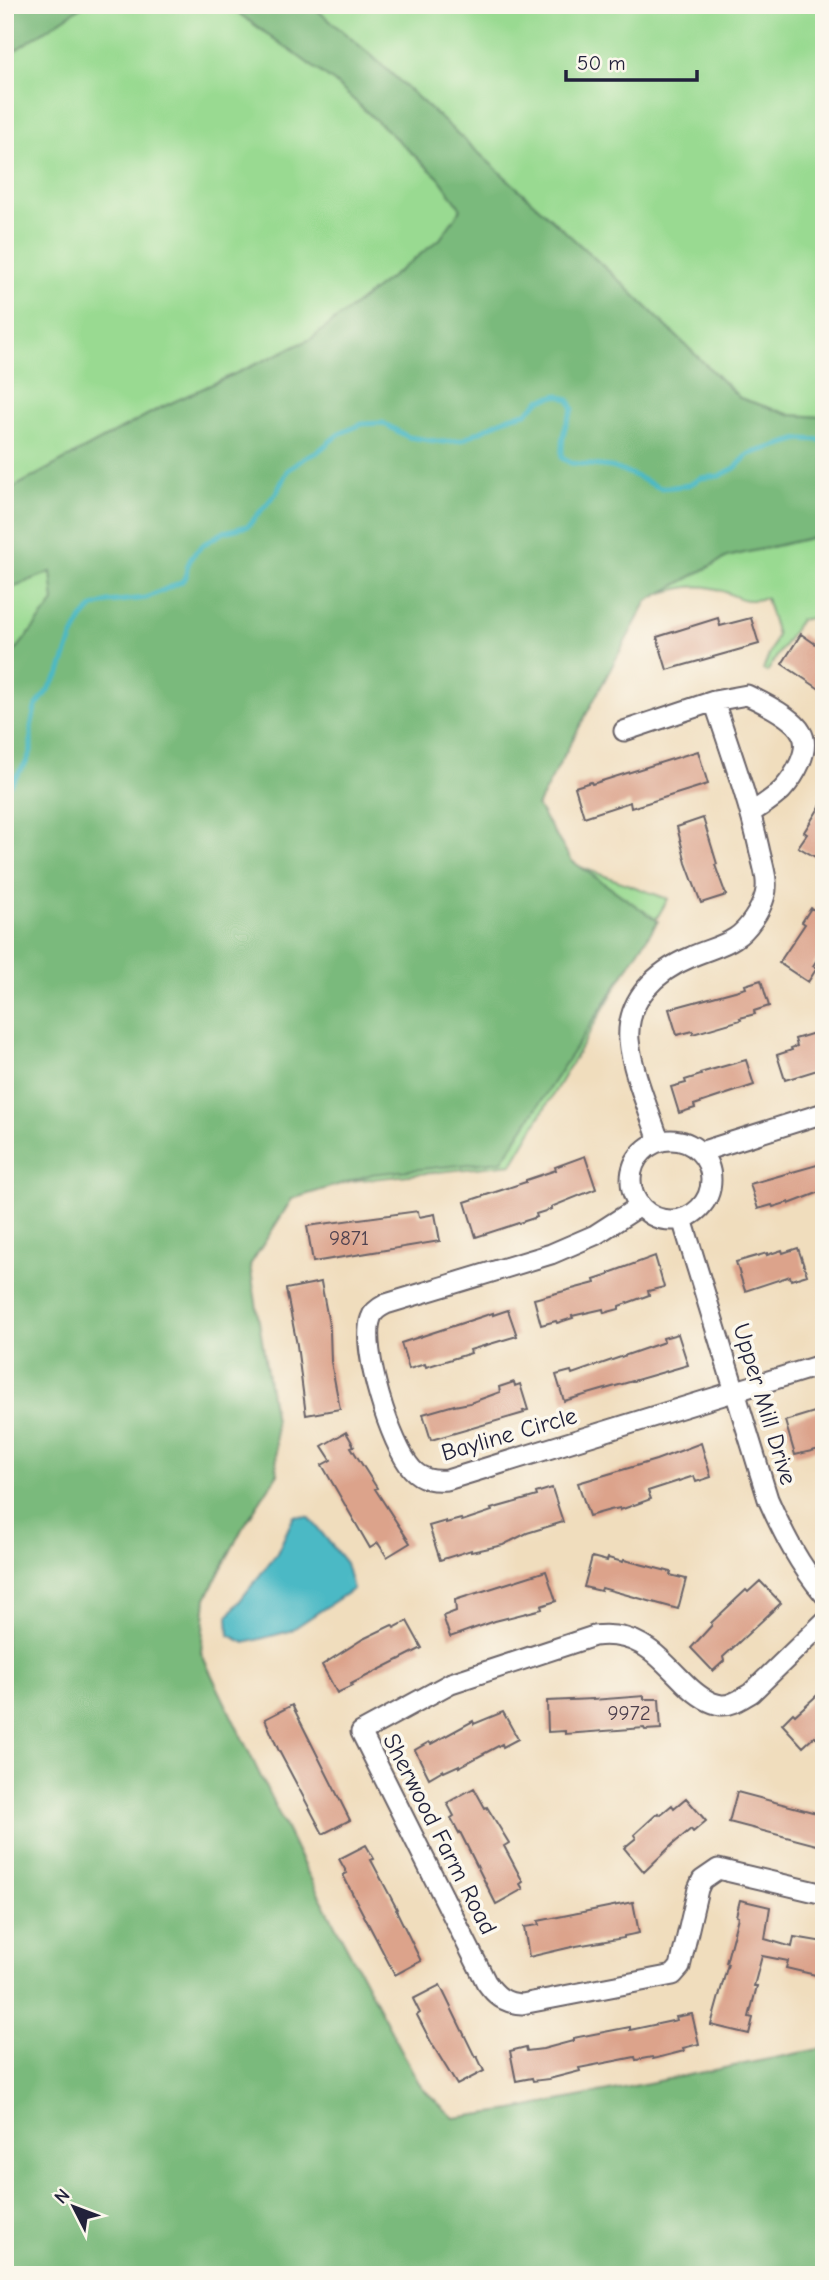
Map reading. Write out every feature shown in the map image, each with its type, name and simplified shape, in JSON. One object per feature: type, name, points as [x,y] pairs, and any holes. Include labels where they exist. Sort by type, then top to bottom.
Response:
[{"type":"street","points":[[624,731],[714,701],[747,695],[792,722],[802,732],[805,746],[801,759],[781,791],[751,813]]},
{"type":"street","points":[[659,1142],[632,1056],[629,1037],[630,1018],[638,999],[652,980],[670,967],[735,939],[758,912],[765,895],[766,877],[751,813],[714,701]]},
{"type":"street","points":[[700,1152],[824,1113]]},
{"type":"street","points":[[681,1141],[700,1152],[708,1163],[710,1190],[704,1203],[694,1213],[682,1219],[670,1220],[659,1218],[640,1206],[633,1194],[632,1168],[648,1147],[659,1142],[681,1141]]},
{"type":"street","name":"Bayline Circle","points":[[640,1206],[595,1236],[551,1254],[386,1304],[376,1310],[371,1317],[369,1329],[371,1363],[380,1397],[401,1453],[413,1471],[423,1477],[432,1481],[447,1479],[735,1392]]},
{"type":"street","name":"Upper Mill Drive","points":[[682,1219],[768,1499],[787,1540],[824,1594]]},
{"type":"street","points":[[735,1392],[824,1364]]},
{"type":"street","name":"Sherwood Farm Road","points":[[824,1622],[751,1693],[723,1705],[708,1701],[695,1692],[645,1645],[628,1637],[612,1634],[594,1636],[451,1683],[361,1732],[486,1982],[495,1995],[508,2003],[522,2004],[674,1975],[680,1966],[698,1889],[702,1880],[718,1868],[824,1894]]},
{"type":"green space","points":[[5,5],[824,5],[824,627],[810,618],[800,620],[767,672],[763,670],[777,635],[766,598],[743,599],[712,588],[695,587],[645,598],[509,841],[668,899],[512,1164],[78,1210],[131,1538],[437,2128],[824,2275],[5,2275]]},
{"type":"green space","points":[[5,5],[84,5],[5,57]]},
{"type":"green space","points":[[227,5],[311,5],[372,56],[623,284],[740,398],[791,415],[824,417],[824,535],[727,557],[647,601],[537,806],[572,861],[658,921],[502,1161],[373,1174],[292,1199],[250,1265],[275,1421],[277,1475],[242,1529],[206,1598],[201,1653],[305,1868],[421,2087],[454,2118],[513,2110],[824,2048],[824,2275],[5,2275],[5,664],[54,602],[51,572],[5,590],[5,492],[158,409],[311,339],[440,239],[461,209],[439,178],[334,82]]},
{"type":"water","points":[[294,1516],[309,1517],[346,1563],[353,1589],[290,1631],[245,1643],[229,1635],[228,1616],[277,1553]]},
{"type":"building","points":[[718,618],[720,626],[751,618],[759,644],[667,670],[657,637]]},
{"type":"building","points":[[801,634],[824,650],[824,692],[782,664]]},
{"type":"building","points":[[698,751],[708,784],[631,808],[630,802],[584,817],[575,787]]},
{"type":"building","points":[[824,800],[824,862],[798,847]]},
{"type":"building","points":[[703,818],[726,895],[701,903],[686,863],[677,827]]},
{"type":"building","points":[[811,908],[824,916],[824,948],[813,966],[817,968],[808,982],[779,963],[805,924],[802,922]]},
{"type":"building","points":[[761,980],[769,1006],[740,1018],[741,1020],[693,1034],[693,1031],[677,1035],[669,1009],[746,988],[745,985]]},
{"type":"building","points":[[824,1030],[824,1068],[785,1080],[777,1055],[797,1046],[795,1039]]},
{"type":"building","points":[[746,1060],[754,1085],[694,1105],[695,1108],[679,1113],[671,1087],[686,1083],[685,1080],[701,1075],[700,1073]]},
{"type":"building","points":[[585,1156],[596,1189],[536,1214],[537,1217],[476,1237],[465,1202],[526,1182]]},
{"type":"building","points":[[824,1163],[824,1189],[820,1192],[789,1204],[758,1209],[750,1184]]},
{"type":"building","points":[[418,1211],[419,1217],[435,1214],[440,1241],[313,1262],[307,1226]]},
{"type":"building","points":[[798,1248],[807,1275],[791,1280],[790,1276],[745,1291],[736,1262]]},
{"type":"building","points":[[655,1256],[664,1287],[648,1291],[649,1295],[619,1306],[619,1309],[604,1313],[603,1309],[541,1325],[534,1299],[595,1283],[594,1280],[609,1273]]},
{"type":"building","points":[[321,1282],[340,1409],[306,1415],[286,1289]]},
{"type":"building","points":[[508,1310],[517,1336],[426,1367],[425,1364],[409,1369],[401,1343]]},
{"type":"building","points":[[678,1334],[688,1365],[564,1401],[556,1375],[571,1371],[572,1374],[664,1342],[663,1338]]},
{"type":"building","points":[[514,1382],[515,1386],[520,1384],[528,1410],[523,1411],[524,1413],[431,1440],[423,1414],[470,1403],[500,1392],[499,1387]]},
{"type":"building","points":[[824,1409],[824,1448],[795,1455],[785,1421]]},
{"type":"building","points":[[346,1432],[354,1446],[351,1447],[377,1488],[375,1489],[410,1543],[387,1557],[378,1543],[370,1548],[322,1465],[331,1460],[322,1446]]},
{"type":"building","points":[[701,1443],[711,1477],[696,1482],[694,1476],[648,1491],[651,1499],[620,1510],[589,1516],[578,1483],[656,1460]]},
{"type":"building","points":[[552,1488],[563,1522],[527,1533],[503,1545],[471,1550],[440,1560],[429,1526],[446,1521],[462,1521],[492,1511],[491,1509],[537,1496],[536,1493]]},
{"type":"building","points":[[592,1557],[607,1561],[608,1558],[623,1562],[624,1560],[671,1572],[670,1575],[686,1579],[678,1609],[602,1588],[601,1591],[584,1587]]},
{"type":"building","points":[[546,1571],[556,1601],[541,1606],[542,1609],[495,1621],[450,1637],[443,1616],[456,1611],[455,1600]]},
{"type":"building","points":[[760,1581],[781,1603],[723,1657],[724,1661],[713,1671],[691,1648],[711,1623],[746,1590],[748,1592]]},
{"type":"building","points":[[407,1621],[422,1648],[337,1693],[322,1665],[363,1639]]},
{"type":"building","points":[[824,1689],[824,1745],[815,1736],[803,1747],[782,1724]]},
{"type":"building","points":[[644,1696],[644,1699],[659,1699],[661,1729],[565,1734],[565,1731],[548,1732],[547,1701]]},
{"type":"building","points":[[292,1705],[350,1820],[323,1834],[265,1719]]},
{"type":"building","points":[[503,1712],[518,1739],[429,1778],[415,1750],[473,1721],[474,1724]]},
{"type":"building","points":[[474,1788],[509,1843],[504,1846],[523,1882],[520,1884],[523,1889],[496,1904],[451,1818],[454,1816],[447,1803]]},
{"type":"building","points":[[737,1792],[824,1815],[824,1847],[729,1822]]},
{"type":"building","points":[[686,1798],[706,1821],[693,1832],[691,1829],[644,1872],[624,1848],[658,1813],[660,1815],[672,1805],[674,1808]]},
{"type":"building","points":[[366,1845],[421,1961],[395,1975],[343,1875],[347,1873],[339,1859]]},
{"type":"building","points":[[740,1900],[770,1907],[765,1939],[792,1947],[794,1937],[824,1942],[824,1977],[786,1968],[788,1961],[762,1956],[754,1986],[757,1986],[749,2017],[753,2018],[749,2034],[711,2025],[728,1964],[726,1963]]},
{"type":"building","points":[[633,1902],[639,1933],[529,1957],[524,1927],[539,1925],[538,1921]]},
{"type":"building","points":[[440,1985],[484,2071],[457,2085],[417,2015],[420,2013],[413,1999]]},
{"type":"building","points":[[692,2014],[699,2044],[683,2048],[684,2051],[653,2059],[636,2060],[635,2057],[579,2068],[580,2071],[549,2079],[516,2081],[510,2051],[526,2047],[527,2051],[543,2049],[573,2041],[573,2038],[630,2027],[630,2030]]},
{"type":"waterway","points":[[5,791],[26,763],[31,751],[31,727],[35,708],[60,673],[72,638],[82,619],[93,607],[108,602],[146,598],[181,582],[186,577],[192,556],[204,544],[224,532],[248,526],[277,492],[287,471],[316,453],[339,434],[362,424],[383,423],[408,437],[443,442],[462,440],[509,417],[526,413],[540,400],[559,395],[569,400],[573,409],[564,433],[562,458],[571,463],[611,467],[660,488],[689,485],[701,478],[719,476],[735,468],[749,454],[800,439],[824,440]]}]
